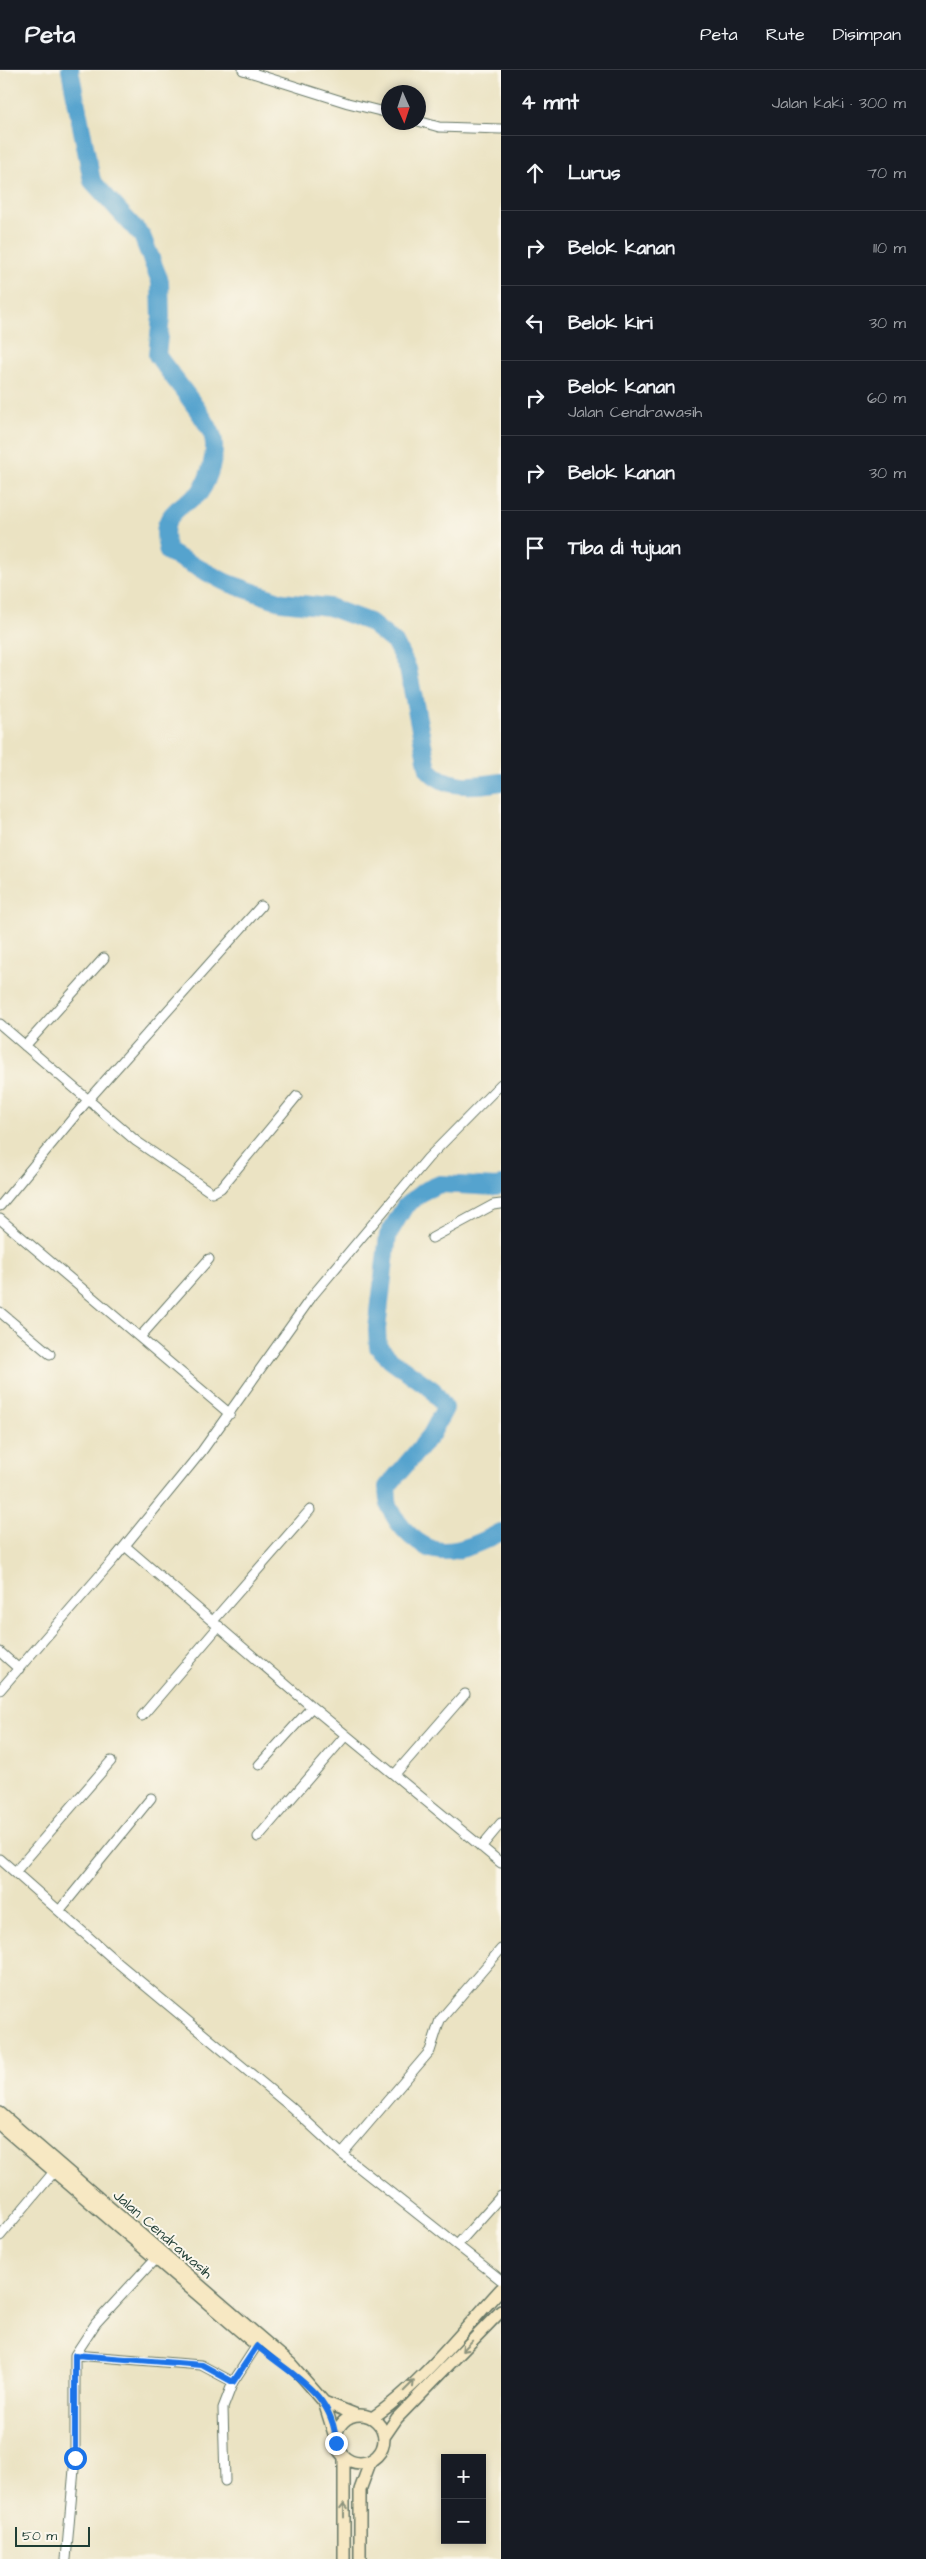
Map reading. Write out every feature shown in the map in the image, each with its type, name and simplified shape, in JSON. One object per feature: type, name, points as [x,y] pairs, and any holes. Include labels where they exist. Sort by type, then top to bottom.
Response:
[{"type":"main road","name":"Jalan Cendrawasih","points":[[0,2113],[57,2169],[155,2259],[182,2276]]},
{"type":"main road","name":"Jalan Cendrawasih","points":[[0,2125],[57,2169],[259,2342],[291,2364],[303,2381],[324,2402]]},
{"type":"main road","points":[[372,2418],[386,2409],[501,2289]]},
{"type":"main road","points":[[360,2559],[360,2490],[371,2460],[379,2453],[384,2437],[397,2418],[501,2312]]},
{"type":"main road","points":[[324,2402],[357,2415],[372,2418],[379,2424],[384,2437]]},
{"type":"main road","points":[[324,2402],[338,2448],[344,2457],[354,2462],[371,2460]]},
{"type":"main road","points":[[336,2437],[342,2422],[357,2415]]},
{"type":"main road","points":[[344,2457],[344,2559]]},
{"type":"street","points":[[243,70],[348,103],[381,111]]},
{"type":"street","points":[[426,123],[439,127],[501,129]]},
{"type":"street","points":[[0,1206],[88,1100],[261,906]]},
{"type":"street","points":[[25,1046],[104,958]]},
{"type":"street","points":[[0,1024],[136,1141],[212,1192],[221,1188],[297,1096]]},
{"type":"street","points":[[0,1690],[125,1546],[230,1414],[313,1295],[428,1158],[501,1084]]},
{"type":"street","points":[[432,1238],[493,1205],[501,1204]]},
{"type":"street","points":[[0,1219],[230,1414]]},
{"type":"street","points":[[140,1337],[209,1259]]},
{"type":"street","points":[[0,1312],[50,1354]]},
{"type":"street","points":[[142,1716],[310,1510]]},
{"type":"street","points":[[125,1546],[312,1707],[501,1863]]},
{"type":"street","points":[[0,1652],[19,1669]]},
{"type":"street","points":[[394,1774],[465,1694]]},
{"type":"street","points":[[259,1765],[312,1707]]},
{"type":"street","points":[[258,1837],[346,1735]]},
{"type":"street","points":[[16,1872],[111,1762]]},
{"type":"street","points":[[59,1911],[151,1798]]},
{"type":"street","points":[[481,1847],[501,1823]]},
{"type":"street","points":[[0,1859],[291,2107],[342,2154],[458,2244],[501,2280]]},
{"type":"street","points":[[342,2154],[430,2051],[438,2025],[444,2015],[501,1949]]},
{"type":"street","points":[[0,2236],[57,2169]]},
{"type":"street","points":[[458,2244],[501,2196]]},
{"type":"street","points":[[66,2559],[75,2458],[75,2355],[96,2323],[155,2259]]},
{"type":"street","points":[[225,2481],[223,2408],[233,2382],[259,2342]]},
{"type":"street","points":[[75,2355],[202,2365],[233,2382]]},
{"type":"waterway","points":[[70,70],[92,181],[142,236],[160,281],[161,317],[157,355],[204,419],[213,437],[213,458],[203,487],[197,495],[178,508],[166,524],[165,537],[168,552],[225,582],[282,602],[329,607],[369,622],[395,643],[408,669],[428,769],[435,776],[443,780],[462,785],[501,782]]},
{"type":"waterway","points":[[501,1185],[496,1187],[440,1184],[424,1191],[405,1206],[388,1235],[377,1329],[378,1347],[390,1359],[433,1390],[445,1408],[431,1435],[387,1487],[388,1502],[393,1514],[410,1536],[434,1550],[450,1551],[465,1548],[501,1532]]},
{"type":"route","points":[[75,2458],[75,2355],[202,2365],[233,2382],[257,2346],[286,2370],[303,2381],[324,2402],[336,2437],[336,2443]]}]
